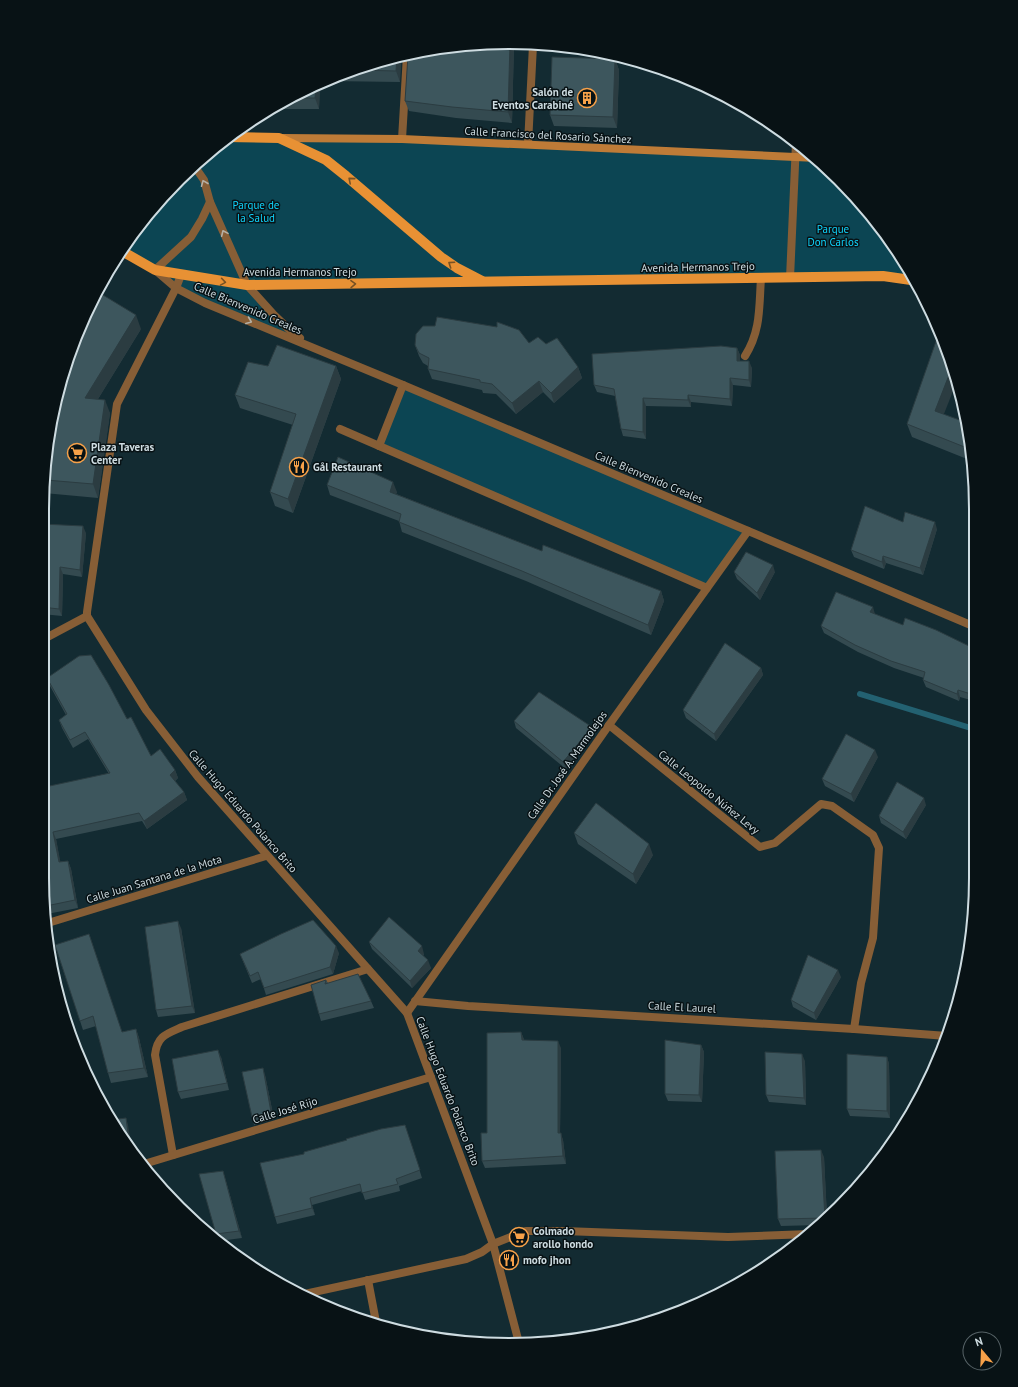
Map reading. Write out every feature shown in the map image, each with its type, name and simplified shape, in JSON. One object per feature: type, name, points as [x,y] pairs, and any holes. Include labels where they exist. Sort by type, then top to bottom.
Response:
[{"type":"main road","name":"Avenida Hermanos Trejo","points":[[239,137],[279,138],[326,160],[441,257],[457,268],[485,282]]},
{"type":"main road","name":"Calle Francisco del Rosario Sánchez","points":[[279,138],[402,139],[805,157]]},
{"type":"main road","name":"Avenida Hermanos Trejo","points":[[127,254],[155,270],[247,286],[883,276],[907,279]]},
{"type":"street","points":[[528,144],[533,50]]},
{"type":"street","points":[[402,139],[407,61]]},
{"type":"street","points":[[790,278],[796,150]]},
{"type":"street","name":"Calle Bienvenido Creales","points":[[198,171],[204,180],[210,202],[247,286],[295,335],[316,348]]},
{"type":"street","points":[[155,270],[191,237],[210,202]]},
{"type":"street","name":"Calle Bienvenido Creales","points":[[155,270],[176,288],[205,303],[316,348],[969,624]]},
{"type":"street","points":[[49,636],[88,616],[117,404],[176,288],[181,275]]},
{"type":"street","points":[[745,356],[752,345],[758,326],[761,278]]},
{"type":"street","points":[[379,446],[403,385]]},
{"type":"street","points":[[340,429],[707,588]]},
{"type":"street","name":"Calle Dr. José A. Marmolejos","points":[[406,1013],[748,531]]},
{"type":"street","name":"Calle Hugo Eduardo Polanco Brito","points":[[88,616],[146,710],[198,777],[266,856],[406,1013],[493,1244],[518,1338]]},
{"type":"street","name":"Calle Leopoldo Núñez Levy","points":[[609,725],[760,847],[775,843],[821,804],[832,806],[873,834],[879,848],[873,938],[861,983],[854,1028]]},
{"type":"street","name":"Calle Juan Santana de la Mota","points":[[51,922],[266,856]]},
{"type":"street","points":[[173,1155],[155,1055],[156,1046],[159,1040],[166,1034],[182,1027],[368,969]]},
{"type":"street","name":"Calle El Laurel","points":[[415,1001],[468,1006],[854,1028],[941,1036]]},
{"type":"street","name":"Calle José Rijo","points":[[148,1163],[431,1077]]},
{"type":"street","points":[[310,1293],[466,1259],[482,1252],[493,1244],[526,1231],[540,1230],[728,1237],[799,1234]]},
{"type":"street","points":[[368,1280],[375,1318]]},
{"type":"green space","name":"Parque de la Salud","points":[[279,138],[805,158],[855,206],[874,229],[908,280],[248,286],[295,335],[316,348],[205,303],[126,254],[144,229],[184,184],[206,163],[236,139]]},
{"type":"green space","points":[[403,385],[748,531],[707,588],[379,446]]},
{"type":"building","points":[[510,49],[508,112],[405,101],[408,61],[449,53]]},
{"type":"building","name":"Salón de Eventos Carabiné","points":[[552,57],[601,59],[615,62],[613,117],[550,115]]},
{"type":"building","points":[[397,63],[396,71],[371,70]]},
{"type":"building","points":[[315,92],[315,98],[302,98]]},
{"type":"building","points":[[102,295],[136,315],[85,398],[105,400],[93,484],[50,480],[50,479],[58,419],[73,361],[84,333]]},
{"type":"building","points":[[437,317],[497,327],[497,322],[519,330],[529,343],[538,337],[546,344],[557,338],[578,367],[551,393],[539,381],[512,403],[492,384],[428,369],[429,358],[419,353],[415,345],[416,334],[423,326],[435,326]]},
{"type":"building","points":[[937,340],[949,375],[935,411],[960,420],[965,447],[907,424]]},
{"type":"building","name":"Gål Restaurant","points":[[277,345],[336,366],[288,499],[270,492],[296,414],[235,395],[248,362],[268,366]]},
{"type":"building","points":[[721,346],[737,348],[737,361],[749,361],[749,380],[730,378],[730,399],[688,395],[688,400],[643,398],[643,432],[621,429],[614,389],[594,385],[592,354]]},
{"type":"building","points":[[338,457],[393,482],[390,492],[542,551],[543,545],[661,591],[648,625],[522,571],[399,522],[401,514],[327,485]]},
{"type":"building","points":[[865,506],[903,522],[905,512],[935,522],[920,568],[883,556],[882,562],[851,550]]},
{"type":"building","points":[[49,524],[83,526],[80,570],[60,567],[59,609],[49,608]]},
{"type":"building","points":[[746,552],[773,565],[757,593],[734,572]]},
{"type":"building","points":[[836,592],[873,607],[870,612],[903,625],[905,618],[936,630],[969,646],[969,693],[958,690],[957,694],[923,680],[925,672],[891,661],[855,645],[821,626]]},
{"type":"building","points":[[725,643],[761,668],[714,734],[683,710]]},
{"type":"building","points":[[91,655],[127,719],[131,717],[151,756],[160,749],[175,770],[170,775],[184,792],[144,821],[139,813],[53,832],[59,862],[68,861],[75,900],[50,905],[49,786],[110,773],[85,732],[70,740],[59,720],[67,714],[49,682],[49,677],[79,656]]},
{"type":"building","points":[[539,692],[592,727],[563,762],[514,721]]},
{"type":"building","points":[[846,734],[875,750],[851,794],[822,779]]},
{"type":"building","points":[[897,782],[924,798],[903,832],[879,816]]},
{"type":"building","points":[[596,803],[649,844],[633,874],[574,833]]},
{"type":"building","points":[[389,917],[422,946],[418,951],[428,960],[410,981],[369,942]]},
{"type":"building","points":[[313,920],[336,946],[330,967],[264,988],[258,972],[250,976],[240,954]]},
{"type":"building","points":[[178,921],[192,1006],[156,1010],[145,927]]},
{"type":"building","points":[[89,934],[122,1032],[136,1029],[144,1068],[108,1073],[93,1016],[80,1021],[55,945]]},
{"type":"building","points":[[808,955],[838,970],[814,1013],[791,1000]]},
{"type":"building","points":[[358,974],[371,1001],[319,1014],[311,985],[326,980],[325,984]]},
{"type":"building","points":[[521,1032],[522,1040],[558,1041],[558,1133],[561,1133],[563,1156],[482,1161],[481,1133],[487,1133],[487,1033]]},
{"type":"building","points":[[665,1040],[701,1045],[699,1095],[665,1094]]},
{"type":"building","points":[[218,1050],[227,1083],[178,1092],[172,1059]]},
{"type":"building","points":[[765,1052],[802,1054],[804,1098],[766,1095]]},
{"type":"building","points":[[847,1054],[887,1057],[887,1111],[847,1109]]},
{"type":"building","points":[[263,1068],[271,1112],[252,1117],[242,1072]]},
{"type":"building","points":[[126,1118],[128,1136],[127,1134],[118,1119]]},
{"type":"building","points":[[405,1125],[420,1170],[396,1179],[398,1184],[362,1193],[360,1184],[310,1198],[312,1208],[275,1217],[260,1163],[304,1154],[304,1152],[347,1140],[346,1139],[381,1129]]},
{"type":"building","points":[[821,1150],[825,1212],[818,1218],[778,1219],[775,1151]]},
{"type":"building","points":[[223,1171],[239,1231],[218,1234],[215,1232],[199,1174]]},
{"type":"waterway","points":[[860,694],[969,727]]},
{"type":"place","name":"Salón de Eventos Carabiné","points":[[587,98]]},
{"type":"place","name":"Plaza Taveras Center","points":[[77,453]]},
{"type":"place","name":"Gål Restaurant","points":[[299,467]]},
{"type":"place","name":"Colmado arollo hondo","points":[[519,1237]]},
{"type":"place","name":"mofo jhon","points":[[509,1260]]},
{"type":"park label","name":"Parque Don Carlos","points":[[833,235]]}]
